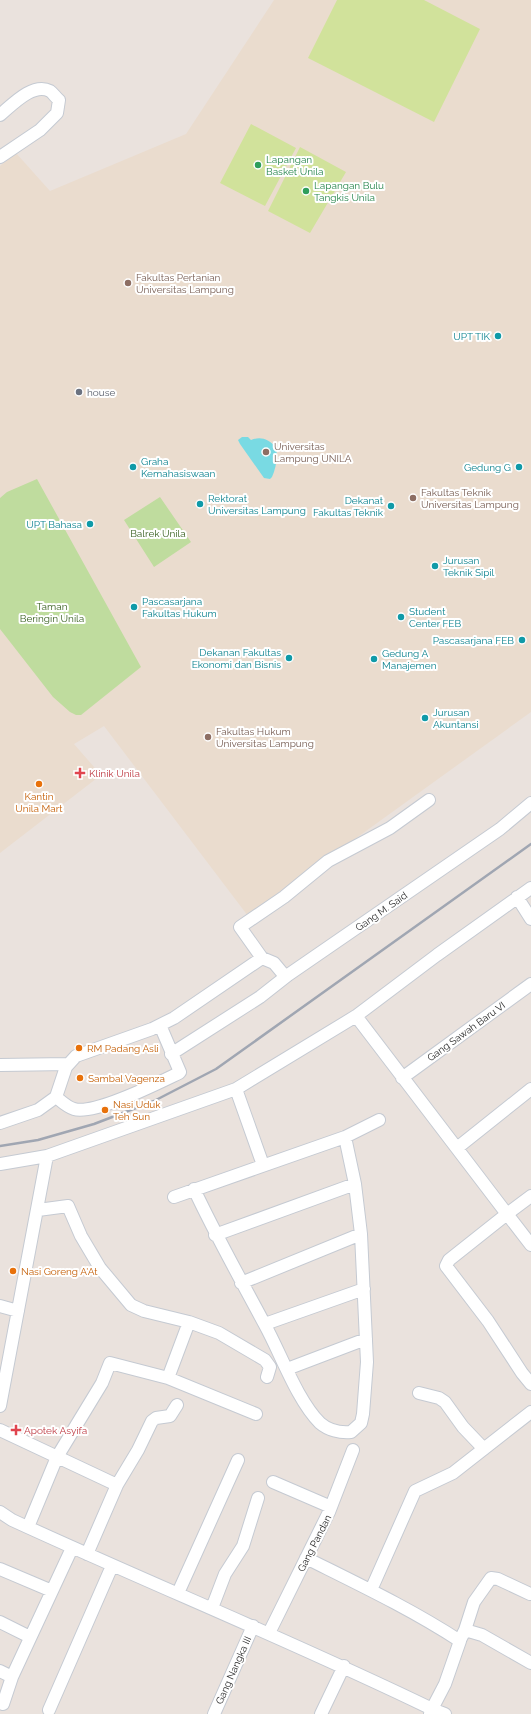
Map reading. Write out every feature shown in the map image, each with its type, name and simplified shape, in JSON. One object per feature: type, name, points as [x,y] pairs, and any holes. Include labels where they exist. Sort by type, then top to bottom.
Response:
[{"type":"street","points":[[0,115],[26,94],[40,88],[50,91],[59,100],[57,113],[40,130],[0,157]]},
{"type":"street","points":[[288,975],[284,975],[274,963],[262,958],[240,927],[284,897],[328,861],[390,828],[429,800]]},
{"type":"street","name":"Gang M. Said","points":[[171,1054],[260,997],[288,975],[500,829],[531,804]]},
{"type":"street","points":[[0,1164],[47,1156],[236,1089],[356,1016],[531,888]]},
{"type":"street","points":[[517,897],[531,919]]},
{"type":"street","points":[[0,1123],[38,1110],[56,1097],[68,1064],[76,1056],[160,1025],[174,1018],[262,958]]},
{"type":"street","name":"Gang Sawah Baru VI","points":[[402,1078],[531,984]]},
{"type":"street","points":[[356,1016],[402,1078],[531,1244]]},
{"type":"street","points":[[56,1097],[73,1109],[79,1110],[93,1108],[136,1094],[179,1073],[180,1072],[171,1054],[160,1025]]},
{"type":"street","points":[[0,1065],[68,1064]]},
{"type":"street","points":[[236,1089],[263,1165]]},
{"type":"street","points":[[457,1148],[531,1089]]},
{"type":"street","points":[[174,1197],[344,1137],[379,1120]]},
{"type":"street","points":[[194,1190],[215,1235],[265,1324],[302,1398],[322,1424],[337,1431],[351,1432],[361,1423],[364,1414],[367,1362],[361,1234],[355,1184],[344,1137]]},
{"type":"street","points":[[0,1406],[47,1156]]},
{"type":"street","points":[[215,1235],[355,1184]]},
{"type":"street","points":[[531,1196],[449,1260],[446,1266],[488,1321],[531,1384]]},
{"type":"street","points":[[38,1210],[68,1206],[81,1236],[100,1268],[131,1305],[144,1311],[189,1322],[219,1333],[265,1360],[270,1367],[267,1377]]},
{"type":"street","points":[[241,1282],[361,1234]]},
{"type":"street","points":[[265,1324],[364,1289]]},
{"type":"street","points":[[0,1306],[18,1311]]},
{"type":"street","points":[[168,1378],[189,1322]]},
{"type":"street","points":[[287,1369],[366,1339]]},
{"type":"street","points":[[28,1527],[57,1457],[102,1383],[110,1363],[168,1378],[256,1414]]},
{"type":"street","points":[[419,1393],[439,1398],[445,1402],[463,1427],[484,1449]]},
{"type":"street","points":[[87,1554],[117,1485],[138,1450],[152,1421],[156,1418],[170,1416],[177,1405]]},
{"type":"street","points":[[371,1590],[415,1491],[453,1473],[531,1412]]},
{"type":"street","points":[[0,1430],[117,1485]]},
{"type":"street","name":"Gang Pandan","points":[[269,1633],[331,1507],[353,1450]]},
{"type":"street","points":[[178,1593],[238,1460]]},
{"type":"street","points":[[274,1482],[331,1507]]},
{"type":"street","points":[[212,1608],[226,1574],[242,1546],[258,1498]]},
{"type":"street","points":[[0,1512],[28,1527],[112,1566],[178,1593],[344,1666],[431,1712],[445,1714]]},
{"type":"street","points":[[3,1704],[12,1677],[30,1636],[72,1548]]},
{"type":"street","points":[[306,1558],[371,1590],[438,1626],[462,1636],[482,1635],[531,1663]]},
{"type":"street","points":[[49,1710],[112,1566]]},
{"type":"street","points":[[0,1569],[52,1591]]},
{"type":"street","points":[[431,1712],[454,1663],[474,1602],[491,1578],[498,1579],[530,1594]]},
{"type":"street","points":[[0,1622],[30,1636]]},
{"type":"street","name":"Gang Nangka III","points":[[214,1714],[253,1626]]},
{"type":"street","points":[[321,1714],[344,1666]]},
{"type":"street","points":[[0,1671],[12,1677]]},
{"type":"shaded area","name":"Universitas Lampung UNILA","points":[[274,0],[531,0],[531,712],[248,916],[104,726],[74,744],[101,775],[0,853],[0,166],[16,153],[50,191],[186,134]]},
{"type":"green space","points":[[337,0],[424,0],[480,29],[434,122],[308,58]]},
{"type":"green space","name":"Lapangan Basket Unila","points":[[251,124],[296,148],[265,206],[220,183]]},
{"type":"green space","name":"Lapangan Bulu Tangkis Unila","points":[[300,147],[346,172],[310,233],[268,211]]},
{"type":"green space","name":"Taman Beringin Unila","points":[[37,479],[141,667],[81,715],[76,715],[70,712],[53,697],[0,629],[0,498],[7,492]]},
{"type":"green space","name":"Balrek Unila","points":[[160,497],[191,542],[154,567],[124,520]]},
{"type":"water","points":[[242,437],[248,437],[251,440],[258,438],[264,439],[276,447],[276,466],[270,479],[264,478],[240,444],[238,440]]},
{"type":"railway","points":[[0,1146],[38,1140],[94,1124],[154,1101],[216,1069],[531,844]]},
{"type":"place","name":"Lapangan Basket Unila","points":[[258,165]]},
{"type":"place","name":"Lapangan Bulu Tangkis Unila","points":[[306,191]]},
{"type":"place","name":"Fakultas Pertanian Universitas Lampung","points":[[128,283]]},
{"type":"place","name":"UPT TIK","points":[[498,336]]},
{"type":"place","name":"house","points":[[79,392]]},
{"type":"place","name":"Universitas Lampung UNILA","points":[[266,452]]},
{"type":"place","name":"Graha Kemahasiswaan","points":[[133,467]]},
{"type":"place","name":"Gedung G","points":[[519,467]]},
{"type":"place","name":"Fakultas Teknik Universitas Lampung","points":[[413,498]]},
{"type":"place","name":"Rektorat Universitas Lampung","points":[[200,504]]},
{"type":"place","name":"Dekanat Fakultas Teknik","points":[[391,506]]},
{"type":"place","name":"UPT Bahasa","points":[[90,524]]},
{"type":"place","name":"Jurusan Teknik Sipil","points":[[435,566]]},
{"type":"place","name":"Pascasarjana Fakultas Hukum","points":[[134,607]]},
{"type":"place","name":"Student Center FEB","points":[[401,617]]},
{"type":"place","name":"Pascasarjana FEB","points":[[522,640]]},
{"type":"place","name":"Dekanan Fakultas Ekonomi dan Bisnis","points":[[289,658]]},
{"type":"place","name":"Gedung A Manajemen","points":[[374,659]]},
{"type":"place","name":"Jurusan Akuntansi","points":[[425,718]]},
{"type":"place","name":"Fakultas Hukum Universitas Lampung","points":[[208,737]]},
{"type":"place","name":"Klinik Unila","points":[[80,773]]},
{"type":"place","name":"Kantin Unila Mart","points":[[39,784]]},
{"type":"place","name":"RM Padang Asli","points":[[79,1048]]},
{"type":"place","name":"Sambal Vagenza","points":[[80,1078]]},
{"type":"place","name":"Nasi Uduk Teh Sun","points":[[105,1110]]},
{"type":"place","name":"Nasi Goreng A'At","points":[[13,1271]]},
{"type":"place","name":"Apotek Asyifa","points":[[16,1430]]}]
